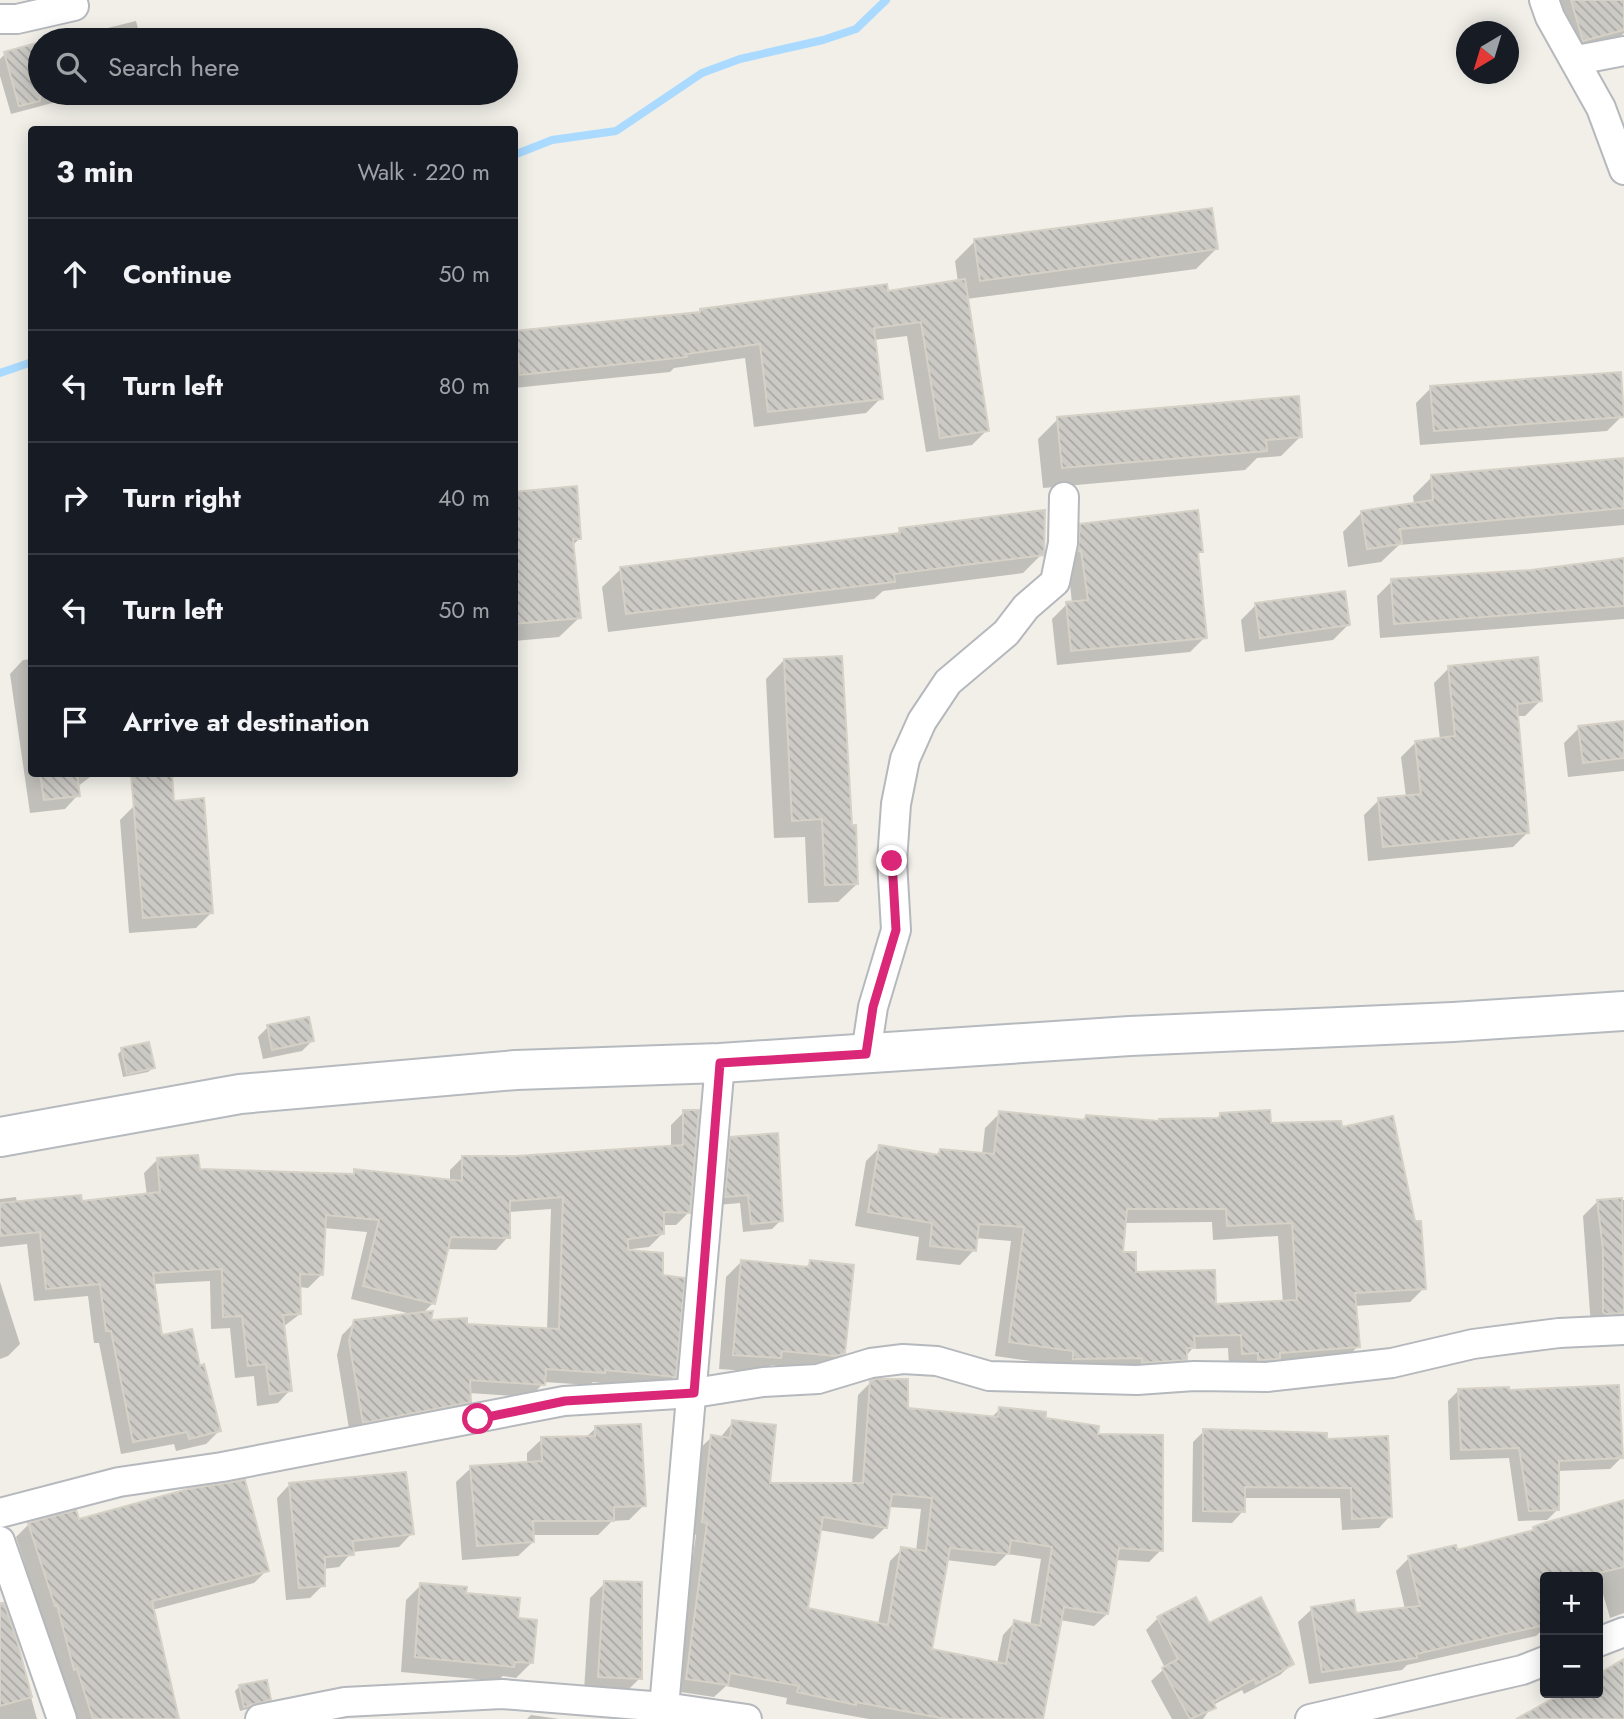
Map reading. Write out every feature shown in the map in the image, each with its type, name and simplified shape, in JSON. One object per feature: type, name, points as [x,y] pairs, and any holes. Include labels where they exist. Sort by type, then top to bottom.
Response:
[{"type":"main road","points":[[0,1137],[240,1094],[516,1070],[720,1063],[1130,1036],[1453,1022],[1624,1011]]},
{"type":"street","points":[[1544,0],[1550,17],[1577,60],[1601,108],[1624,170]]},
{"type":"street","points":[[0,19],[17,19],[74,6]]},
{"type":"street","points":[[1577,60],[1624,51]]},
{"type":"street","points":[[866,1054],[873,1007],[896,930],[892,861],[897,804],[905,759],[922,721],[948,682],[1006,633],[1026,607],[1055,582],[1063,543],[1063,497]]},
{"type":"street","points":[[664,1713],[694,1393],[720,1063]]},
{"type":"street","points":[[0,1513],[119,1482],[222,1467],[565,1401],[694,1393],[763,1382],[818,1379],[871,1363],[903,1359],[937,1361],[989,1376],[1137,1380],[1194,1376],[1267,1377],[1392,1363],[1473,1345],[1559,1334],[1624,1330]]},
{"type":"street","points":[[0,1541],[62,1719]]},
{"type":"street","points":[[1603,1640],[1624,1632]]},
{"type":"street","points":[[1310,1719],[1522,1670],[1540,1663]]},
{"type":"street","points":[[260,1719],[345,1702],[502,1694],[664,1713],[747,1719]]},
{"type":"building","points":[[1571,0],[1624,0],[1624,30],[1583,41]]},
{"type":"building","points":[[28,45],[28,104],[19,106],[4,52]]},
{"type":"building","points":[[1212,208],[1218,249],[980,281],[974,239]]},
{"type":"building","points":[[965,279],[989,431],[940,438],[921,322],[874,328],[883,399],[768,412],[760,344],[686,354],[687,357],[520,375],[518,331],[700,312],[700,309],[887,284],[888,291]]},
{"type":"building","points":[[1621,372],[1624,417],[1434,431],[1430,386]]},
{"type":"building","points":[[1299,396],[1302,437],[1266,440],[1267,451],[1062,468],[1057,417]]},
{"type":"building","points":[[1624,458],[1624,508],[1400,529],[1402,544],[1367,549],[1361,511],[1433,500],[1431,475]]},
{"type":"building","points":[[577,486],[581,539],[573,539],[581,618],[518,624],[518,492]]},
{"type":"building","points":[[1045,510],[1044,555],[894,574],[895,582],[626,614],[620,567],[900,533],[899,528]]},
{"type":"building","points":[[1198,510],[1203,552],[1198,552],[1207,638],[1071,651],[1066,602],[1088,600],[1081,550],[1078,551],[1080,524]]},
{"type":"building","points":[[1624,558],[1624,606],[1394,624],[1391,579],[1531,570]]},
{"type":"building","points":[[1345,591],[1350,625],[1260,638],[1255,603]]},
{"type":"building","points":[[842,656],[852,825],[856,825],[858,884],[825,885],[822,819],[792,821],[784,659]]},
{"type":"building","points":[[1538,657],[1542,701],[1517,704],[1529,833],[1383,847],[1378,798],[1421,794],[1415,741],[1455,736],[1448,666]]},
{"type":"building","points":[[1624,721],[1624,758],[1583,763],[1578,726]]},
{"type":"building","points":[[40,777],[77,777],[80,796],[44,800]]},
{"type":"building","points":[[131,777],[172,777],[174,801],[204,798],[213,913],[143,918]]},
{"type":"building","points":[[309,1017],[314,1041],[272,1050],[267,1025]]},
{"type":"building","points":[[149,1042],[155,1068],[127,1074],[121,1048]]},
{"type":"building","points":[[683,1110],[699,1110],[690,1213],[664,1212],[664,1234],[628,1239],[628,1250],[663,1253],[663,1275],[685,1278],[676,1377],[605,1370],[605,1373],[546,1369],[545,1385],[470,1380],[471,1402],[363,1423],[349,1341],[354,1320],[433,1311],[431,1320],[467,1318],[467,1324],[559,1329],[563,1197],[510,1201],[510,1238],[451,1237],[435,1304],[363,1286],[379,1220],[326,1215],[323,1275],[300,1274],[301,1314],[283,1315],[292,1391],[270,1394],[266,1364],[248,1366],[242,1316],[223,1317],[222,1269],[153,1273],[162,1335],[192,1329],[200,1366],[204,1364],[221,1431],[189,1439],[187,1432],[133,1442],[111,1331],[106,1331],[100,1284],[46,1289],[40,1232],[0,1236],[0,1203],[81,1195],[82,1201],[160,1192],[157,1158],[198,1155],[200,1169],[354,1174],[354,1169],[462,1181],[462,1156],[516,1156],[683,1145]]},
{"type":"building","points":[[1270,1110],[1271,1123],[1341,1121],[1342,1127],[1393,1116],[1415,1221],[1421,1221],[1426,1289],[1355,1293],[1360,1347],[1280,1353],[1280,1359],[1258,1360],[1258,1353],[1242,1354],[1241,1335],[1194,1336],[1195,1348],[1187,1348],[1187,1360],[1142,1363],[1142,1358],[1073,1359],[1073,1351],[1009,1342],[1024,1227],[979,1224],[976,1251],[930,1246],[932,1223],[868,1212],[879,1145],[939,1155],[940,1149],[994,1154],[999,1111],[1085,1120],[1086,1115],[1159,1121],[1220,1118],[1220,1113]],"holes":[[[1127,1209],[1226,1209],[1227,1226],[1292,1223],[1297,1300],[1216,1304],[1215,1270],[1136,1272],[1136,1252],[1123,1252]]]},
{"type":"building","points":[[778,1133],[783,1221],[751,1224],[748,1195],[725,1197],[730,1137]]},
{"type":"building","points":[[1622,1198],[1624,1313],[1606,1314],[1603,1312],[1603,1249],[1597,1200]]},
{"type":"building","points":[[741,1260],[809,1267],[810,1260],[854,1265],[845,1353],[836,1356],[782,1351],[781,1358],[733,1355]]},
{"type":"building","points":[[908,1379],[908,1408],[998,1417],[999,1407],[1046,1412],[1046,1418],[1099,1426],[1098,1434],[1163,1435],[1163,1551],[1119,1548],[1108,1614],[1064,1607],[1043,1719],[946,1719],[856,1702],[856,1705],[797,1692],[799,1686],[730,1673],[728,1685],[686,1679],[707,1523],[702,1522],[711,1435],[730,1438],[732,1420],[776,1425],[770,1483],[863,1483],[870,1381]],"holes":[[[892,1494],[932,1498],[926,1551],[901,1547],[888,1625],[808,1608],[823,1517],[887,1528]],[[1011,1540],[1052,1547],[1040,1626],[1014,1620],[1006,1664],[932,1649],[950,1548],[1009,1554]]]},
{"type":"building","points":[[1619,1385],[1623,1458],[1559,1461],[1559,1510],[1529,1511],[1519,1448],[1461,1450],[1458,1389],[1509,1387],[1509,1390]]},
{"type":"building","points":[[641,1424],[646,1506],[614,1507],[614,1521],[533,1521],[534,1542],[477,1546],[470,1466],[542,1461],[541,1437],[595,1436],[595,1426]]},
{"type":"building","points":[[1203,1429],[1327,1433],[1327,1439],[1388,1436],[1392,1517],[1352,1519],[1351,1488],[1245,1487],[1245,1512],[1203,1511]]},
{"type":"building","points":[[406,1472],[414,1534],[353,1541],[354,1555],[325,1557],[325,1586],[299,1588],[289,1483]]},
{"type":"building","points":[[245,1480],[269,1571],[152,1601],[179,1719],[93,1719],[77,1669],[74,1670],[57,1605],[55,1606],[28,1523],[76,1510],[79,1519],[188,1489]]},
{"type":"building","points":[[1624,1500],[1624,1567],[1603,1572],[1540,1572],[1540,1626],[1416,1654],[1417,1658],[1322,1672],[1311,1607],[1354,1600],[1356,1613],[1420,1606],[1408,1556],[1456,1545],[1457,1550],[1534,1530],[1533,1527]]},
{"type":"building","points":[[604,1581],[642,1582],[642,1679],[598,1677]]},
{"type":"building","points":[[420,1583],[467,1587],[466,1593],[520,1598],[518,1618],[537,1620],[533,1663],[515,1662],[514,1667],[415,1657]]},
{"type":"building","points":[[1196,1597],[1209,1623],[1261,1597],[1294,1664],[1256,1684],[1254,1679],[1213,1702],[1216,1708],[1190,1719],[1162,1668],[1178,1659],[1157,1617]]},
{"type":"building","points":[[0,1603],[4,1603],[17,1641],[32,1697],[0,1706]]},
{"type":"building","points":[[1624,1659],[1624,1719],[1516,1719],[1554,1698],[1603,1698],[1603,1671]]},
{"type":"building","points":[[267,1680],[271,1700],[244,1707],[239,1685]]},
{"type":"waterway","points":[[518,153],[552,140],[616,131],[702,73],[740,59],[823,40],[856,29],[886,0]]},
{"type":"waterway","points":[[0,373],[28,363]]},
{"type":"route","points":[[478,1419],[565,1401],[694,1393],[720,1063],[866,1054],[873,1007],[896,930],[892,861]]}]
